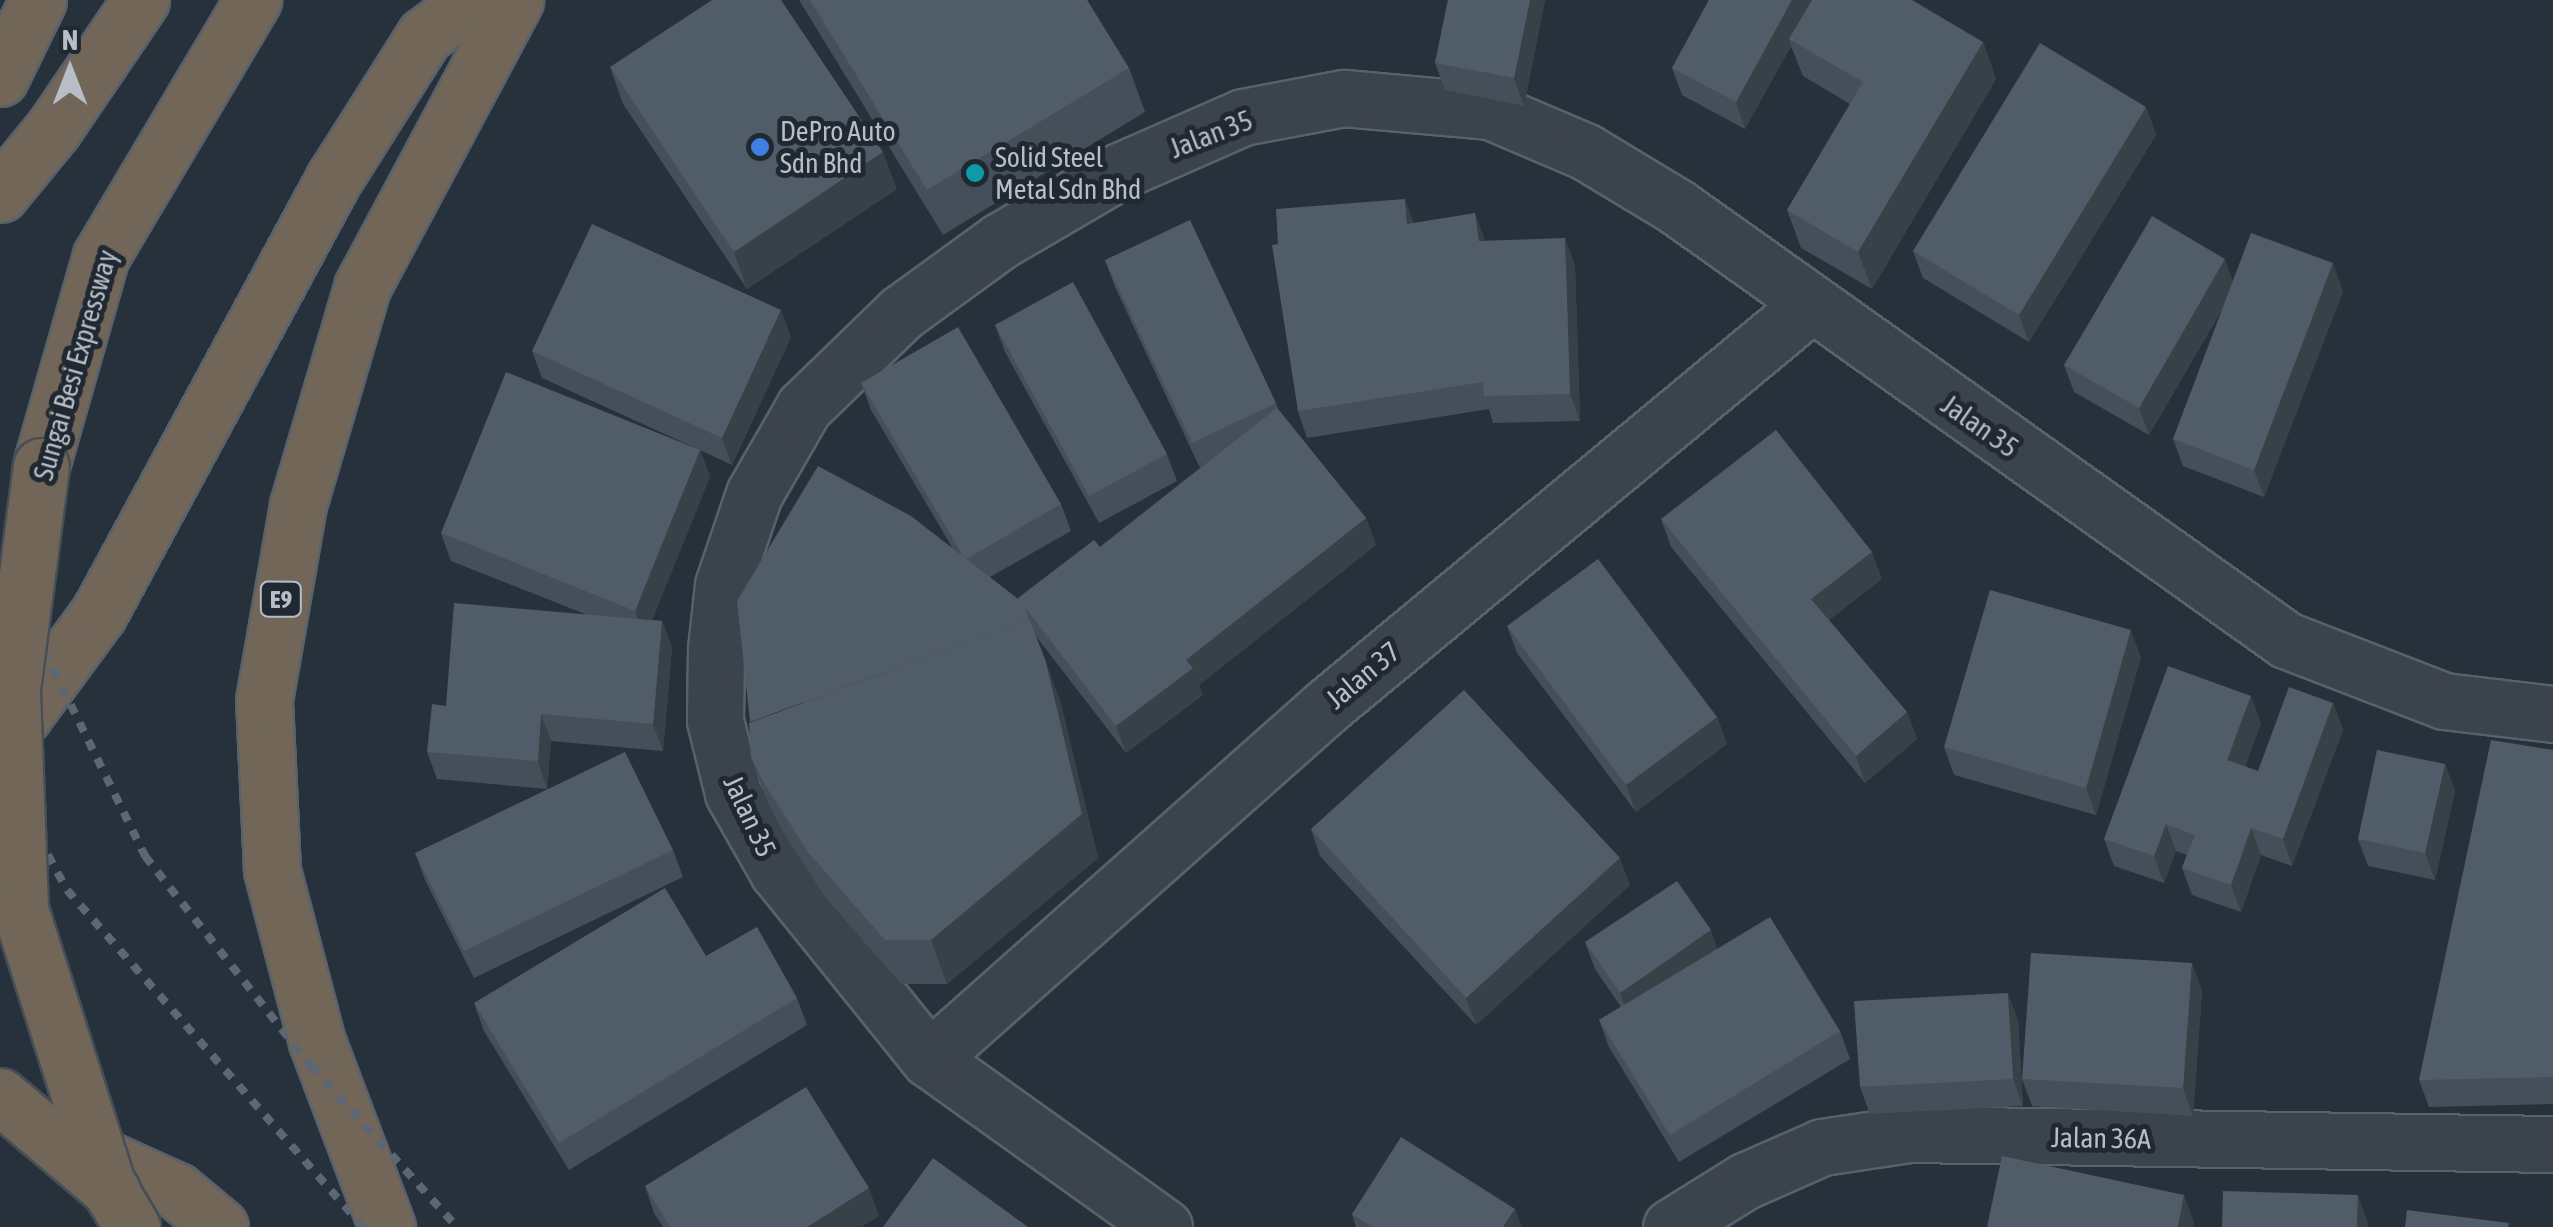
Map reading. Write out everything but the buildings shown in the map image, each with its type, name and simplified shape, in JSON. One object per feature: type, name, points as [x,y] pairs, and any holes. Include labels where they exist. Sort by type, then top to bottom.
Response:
[{"type":"highway","points":[[0,78],[38,0]]},
{"type":"highway","points":[[0,194],[54,128],[141,0]]},
{"type":"highway","name":"Sungai Besi Expressway","points":[[132,1227],[108,1186],[20,909],[12,690],[41,466],[101,256],[253,0]]},
{"type":"highway","points":[[0,736],[24,716],[99,613],[336,176],[424,36],[472,0]]},
{"type":"highway","name":"E9","points":[[387,1227],[317,1042],[272,870],[264,700],[298,504],[362,287],[515,0]]},
{"type":"highway","points":[[0,597],[99,613]]},
{"type":"highway","points":[[0,1096],[155,1227]]},
{"type":"highway","points":[[0,1128],[62,1139],[176,1191],[220,1227]]},
{"type":"street","name":"Jalan 35","points":[[1164,1227],[929,1058],[778,872],[733,793],[715,720],[722,585],[754,494],[804,407],[901,313],[1000,241],[1120,171],[1242,118],[1344,98],[1490,111],[1586,152],[1677,207],[1809,306],[2286,640],[2444,702],[2553,714]]},
{"type":"street","name":"Jalan 37","points":[[929,1058],[1328,705],[1809,306]]},
{"type":"street","name":"Jalan 36A","points":[[1671,1227],[1746,1181],[1822,1147],[1909,1134],[2553,1144]]},
{"type":"railway","points":[[0,561],[145,856],[311,1066],[457,1227]]},
{"type":"railway","points":[[0,767],[67,890],[363,1227]]},
{"type":"place","name":"DePro Auto Sdn Bhd","points":[[760,147]]},
{"type":"place","name":"Solid Steel Metal Sdn Bhd","points":[[975,173]]}]
